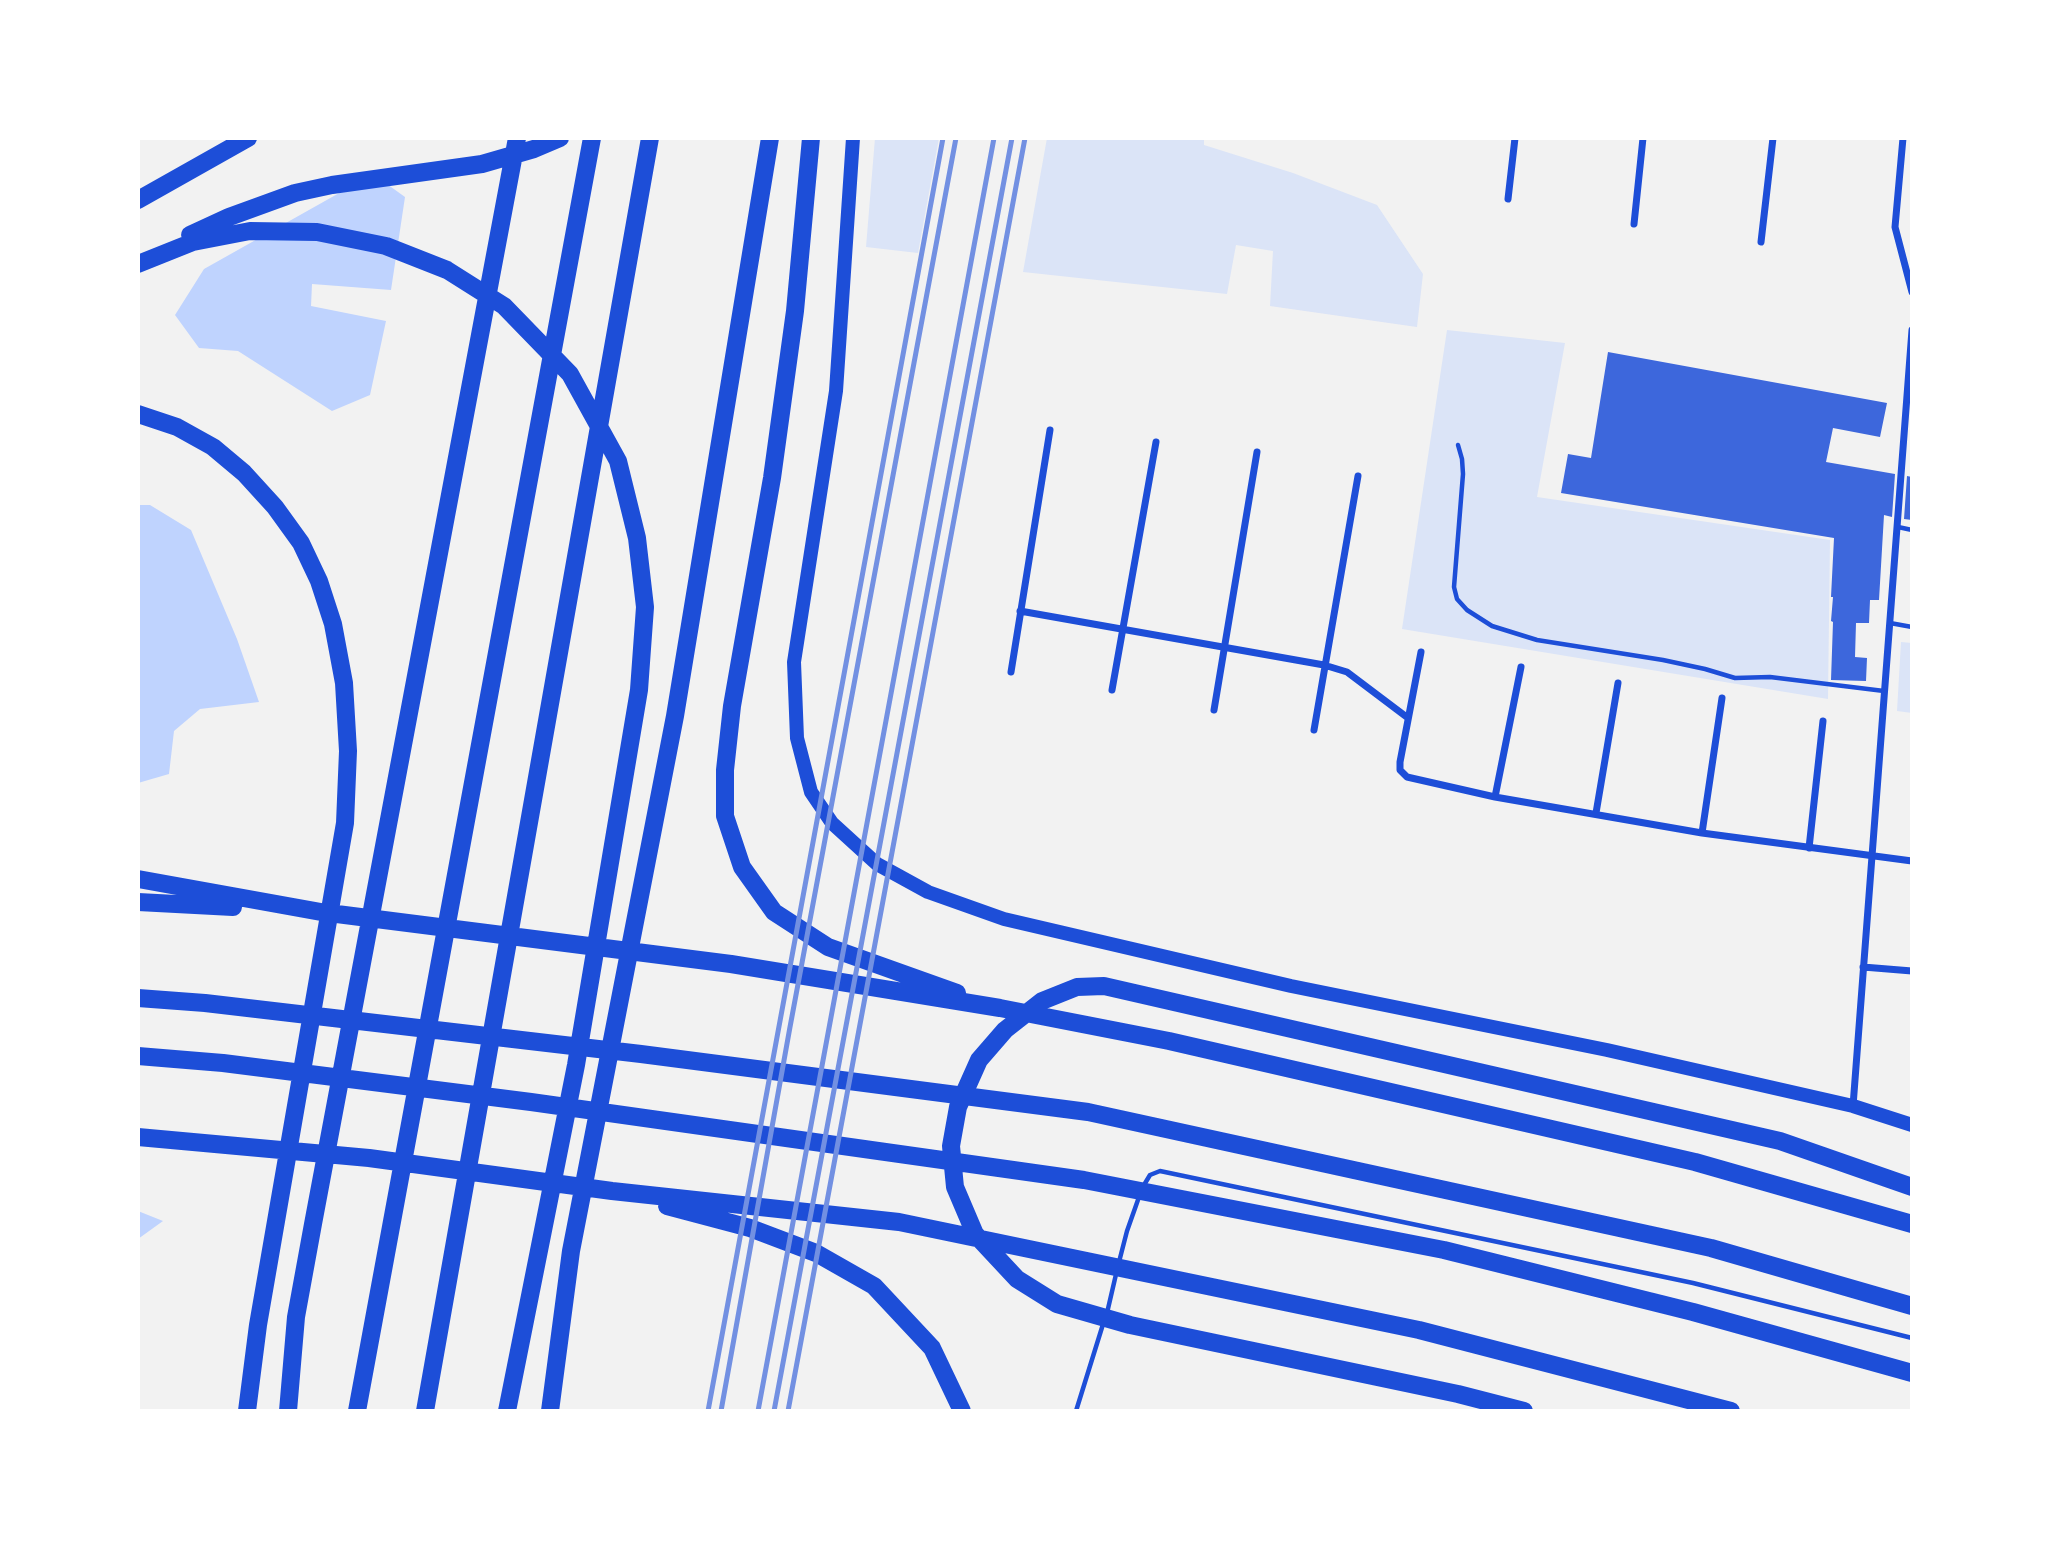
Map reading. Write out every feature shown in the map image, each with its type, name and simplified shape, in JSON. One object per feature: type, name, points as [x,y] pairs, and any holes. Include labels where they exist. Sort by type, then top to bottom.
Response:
[{"type":"highway","points":[[138,200],[248,138]]},
{"type":"highway","points":[[288,1411],[296,1317],[517,138]]},
{"type":"highway","points":[[138,266],[181,239],[229,217],[295,193],[332,185],[482,164],[534,149],[560,138]]},
{"type":"highway","points":[[357,1411],[592,138]]},
{"type":"highway","points":[[425,1411],[650,138]]},
{"type":"highway","points":[[550,1411],[571,1251],[675,716],[769,138]]},
{"type":"highway","points":[[811,138],[796,311],[772,478],[732,706],[724,771],[725,816],[742,867],[774,912],[828,947],[1000,1008]]},
{"type":"highway","points":[[138,266],[193,242],[250,231],[317,232],[387,246],[447,270],[504,306],[570,374],[618,461],[637,538],[644,593],[639,690],[576,1065],[507,1411]]},
{"type":"highway","points":[[138,414],[177,428],[213,447],[244,472],[275,507],[300,543],[318,581],[333,624],[344,683],[348,751],[345,823],[261,1311],[247,1411]]},
{"type":"highway","points":[[138,879],[321,912],[731,964],[1000,1008],[1168,1041],[1695,1162],[1912,1224]]},
{"type":"highway","points":[[138,902],[321,912]]},
{"type":"highway","points":[[1524,1411],[1106,1318],[1057,1304],[1017,1279],[975,1234],[955,1186],[951,1146],[958,1107],[979,1060],[1005,1030],[1042,1001],[1077,987],[1104,986],[1780,1141],[1912,1187]]},
{"type":"highway","points":[[138,998],[205,1003],[641,1054],[1088,1112],[1711,1248],[1912,1306]]},
{"type":"highway","points":[[138,1056],[223,1063],[531,1102],[1084,1180],[1444,1250],[1693,1312],[1912,1373]]},
{"type":"highway","points":[[138,1137],[369,1158],[612,1191],[900,1223],[1419,1330],[1731,1411]]},
{"type":"highway","points":[[612,1191],[750,1228],[816,1253],[874,1286],[932,1348],[962,1411]]},
{"type":"main road","points":[[853,138],[836,391],[794,662],[797,738],[811,792],[832,822],[877,864],[928,892],[1004,919],[1291,986],[1607,1050],[1853,1106],[1912,1125]]},
{"type":"street","points":[[1508,199],[1516,138]]},
{"type":"street","points":[[1634,224],[1643,138]]},
{"type":"street","points":[[1761,242],[1773,138]]},
{"type":"street","points":[[1903,138],[1895,227],[1912,292]]},
{"type":"street","points":[[1853,1106],[1912,330]]},
{"type":"street","points":[[1011,672],[1050,430]]},
{"type":"street","points":[[1112,690],[1156,442]]},
{"type":"street","points":[[1214,710],[1257,452]]},
{"type":"street","points":[[1314,730],[1357,476]]},
{"type":"street","points":[[1020,611],[1324,665],[1347,672],[1408,718]]},
{"type":"street","points":[[1421,652],[1400,762],[1400,770],[1407,778],[1495,797],[1702,833],[1912,861]]},
{"type":"street","points":[[1495,797],[1521,667]]},
{"type":"street","points":[[1596,813],[1618,683]]},
{"type":"street","points":[[1702,833],[1721,698]]},
{"type":"street","points":[[1809,848],[1823,721]]},
{"type":"street","points":[[1863,967],[1912,971]]},
{"type":"lane","points":[[1458,445],[1463,474],[1454,587],[1457,599],[1466,610],[1492,626],[1537,640],[1663,660],[1735,678],[1770,677],[1885,691]]},
{"type":"lane","points":[[1898,527],[1912,530]]},
{"type":"lane","points":[[1890,623],[1912,628]]},
{"type":"lane","points":[[1076,1411],[1106,1318],[1127,1231],[1144,1184],[1150,1175],[1160,1171],[1693,1283],[1912,1338]]},
{"type":"shaded area","points":[[875,138],[939,138],[918,253],[866,247]]},
{"type":"shaded area","points":[[1047,138],[1204,138],[1204,145],[1293,173],[1377,205],[1423,274],[1417,327],[1270,306],[1273,251],[1236,245],[1227,294],[1023,272]]},
{"type":"shaded area","points":[[1447,330],[1565,343],[1537,497],[1830,540],[1828,699],[1402,629]]},
{"type":"shaded area","points":[[1901,642],[1912,643],[1912,713],[1897,711]]},
{"type":"water","points":[[373,174],[405,197],[391,290],[312,284],[311,306],[386,321],[370,395],[332,411],[238,351],[199,348],[175,315],[204,269]]},
{"type":"water","points":[[138,505],[150,505],[191,530],[237,639],[259,702],[200,709],[174,731],[169,774],[138,783]]},
{"type":"water","points":[[138,1211],[163,1221],[138,1239]]},
{"type":"building","points":[[1608,352],[1887,403],[1880,437],[1833,428],[1826,462],[1895,474],[1892,517],[1884,515],[1879,600],[1870,600],[1869,623],[1856,623],[1855,657],[1867,658],[1866,681],[1831,680],[1834,538],[1561,493],[1568,454],[1591,458]]},
{"type":"building","points":[[1907,476],[1912,477],[1912,520],[1904,519]]},
{"type":"railway","points":[[708,1411],[943,138]]},
{"type":"railway","points":[[721,1411],[956,138]]},
{"type":"railway","points":[[758,1411],[994,138]]},
{"type":"railway","points":[[774,1411],[1012,138]]},
{"type":"railway","points":[[788,1411],[1025,138]]}]
